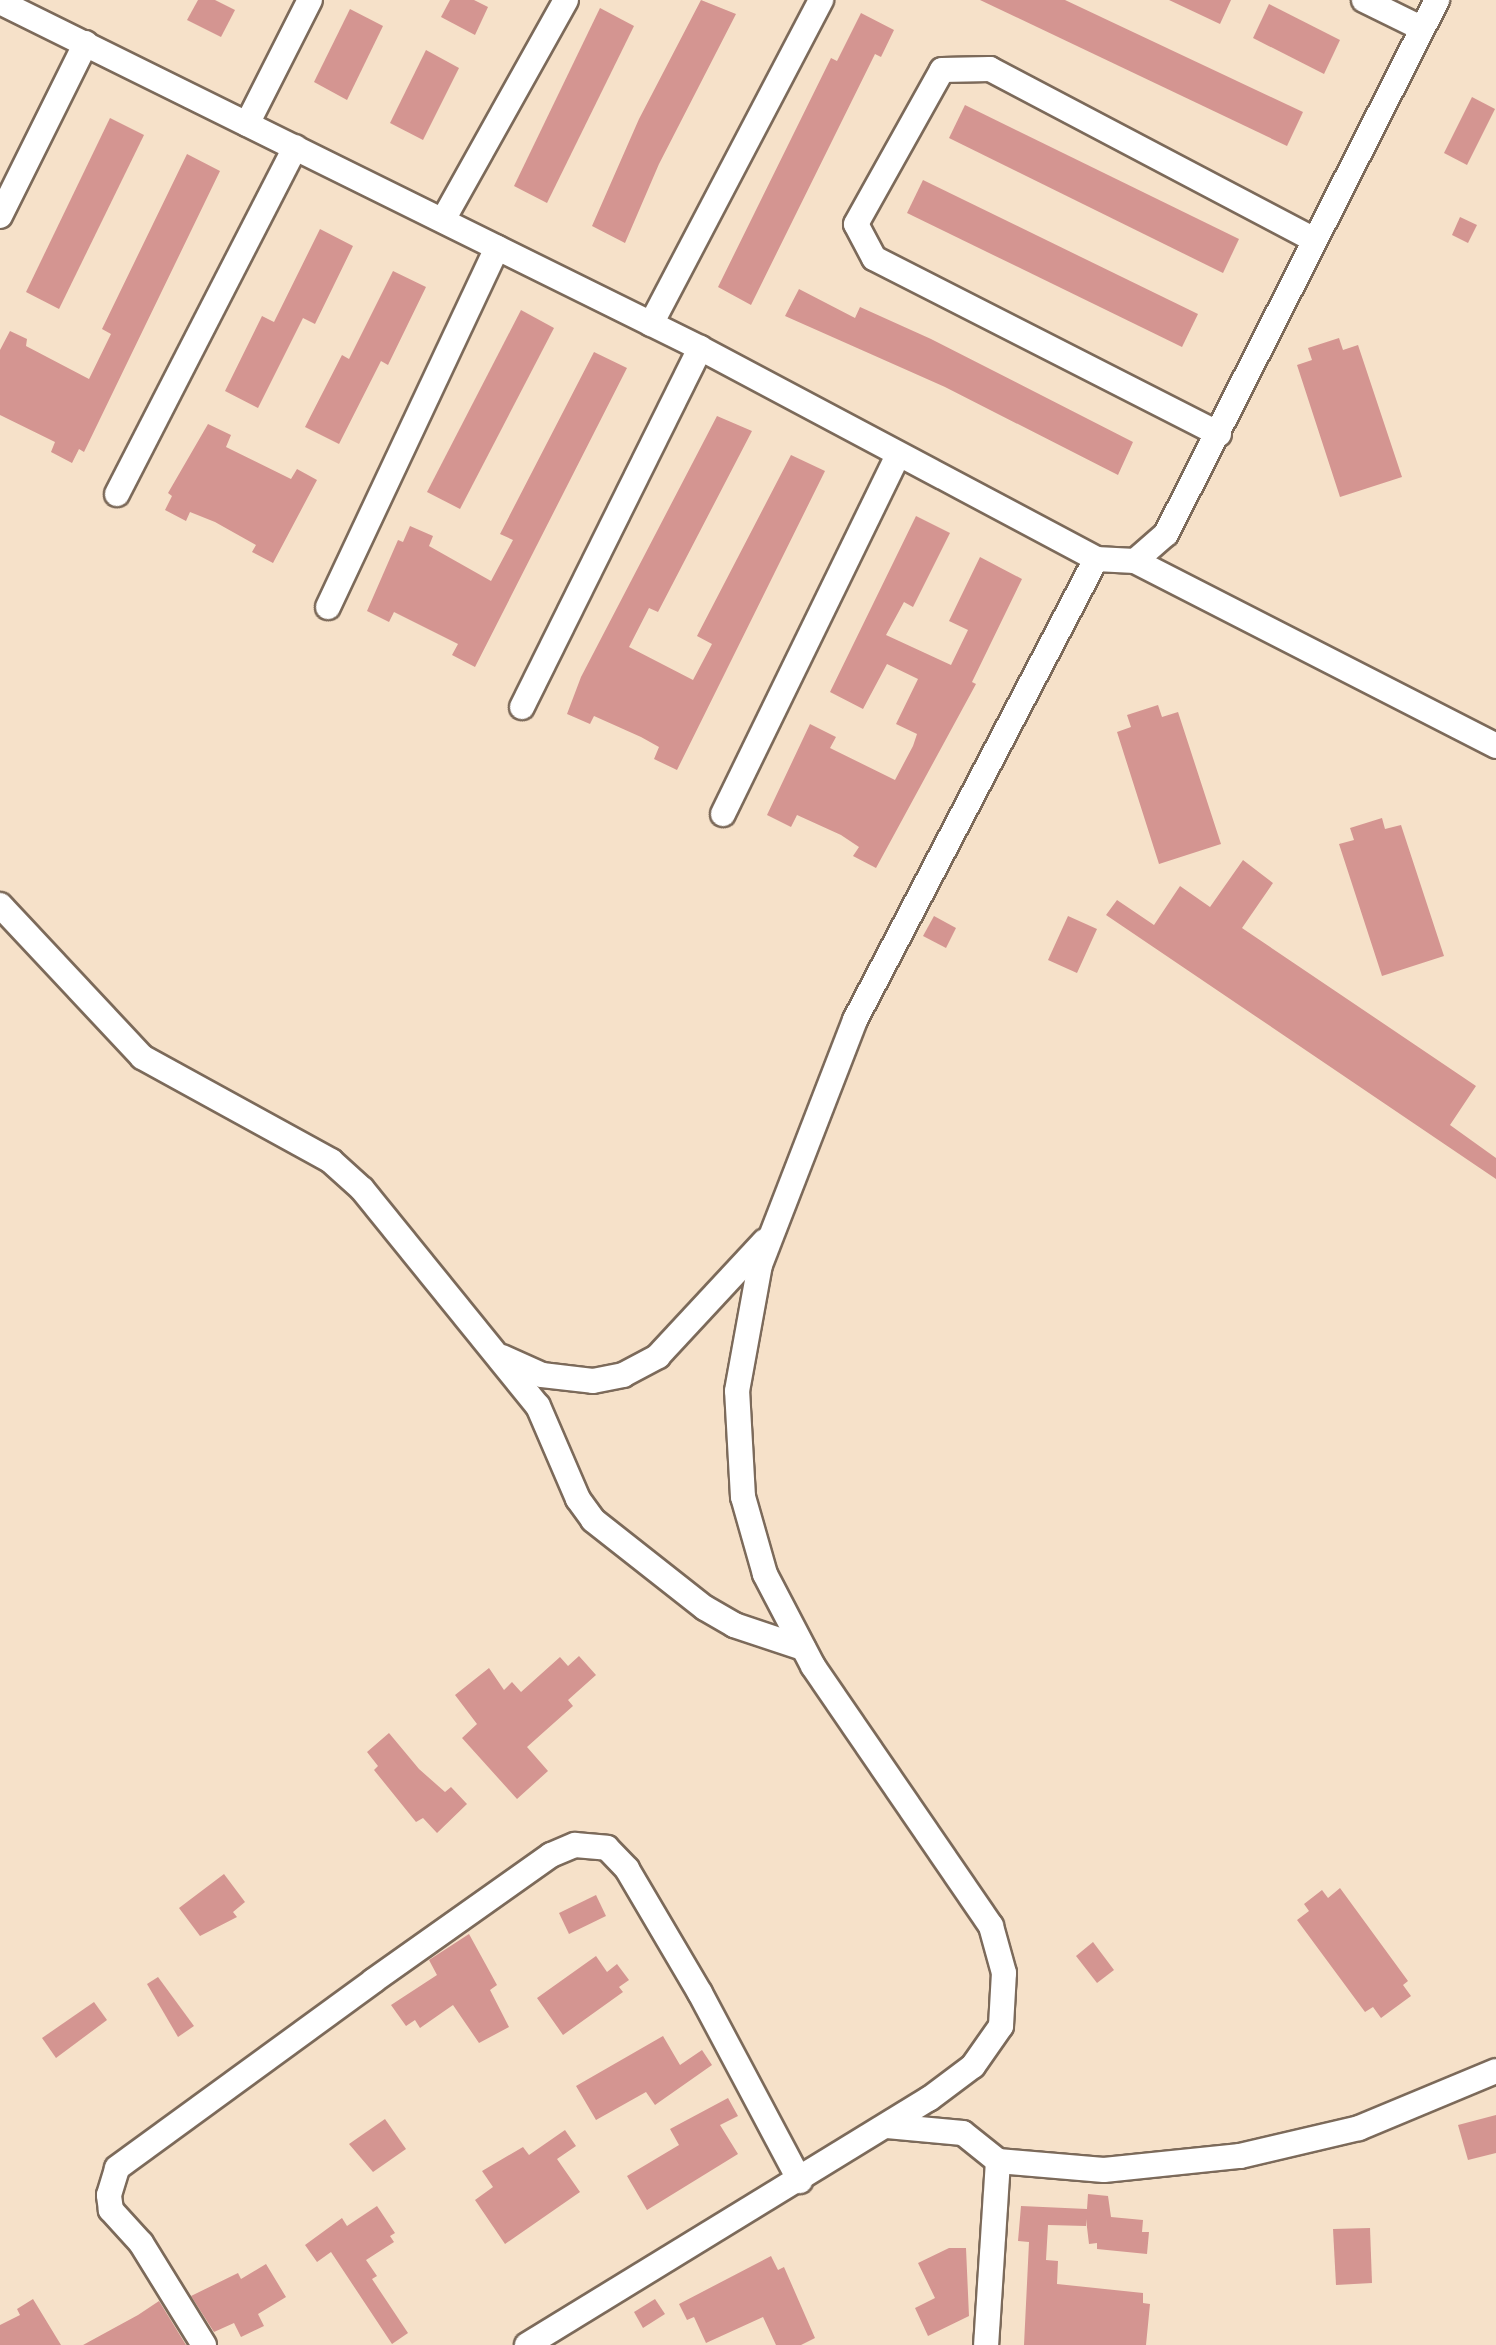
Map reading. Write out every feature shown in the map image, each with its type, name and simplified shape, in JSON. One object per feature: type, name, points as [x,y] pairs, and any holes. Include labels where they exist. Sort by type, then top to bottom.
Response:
[{"type":"street","points":[[247,124],[310,0]]},
{"type":"street","points":[[443,220],[566,0]]},
{"type":"street","points":[[651,324],[821,0]]},
{"type":"street","points":[[1364,0],[1421,28]]},
{"type":"street","points":[[1135,561],[1166,534],[1219,434],[1313,239],[1437,0]]},
{"type":"street","points":[[0,2],[39,9],[86,43],[700,348],[1096,559],[1135,561],[1496,746]]},
{"type":"street","points":[[0,216],[86,43]]},
{"type":"street","points":[[1219,434],[874,258],[856,224],[942,70],[990,69],[1313,239]]},
{"type":"street","points":[[117,494],[295,147]]},
{"type":"street","points":[[328,607],[497,248]]},
{"type":"street","points":[[522,707],[700,348]]},
{"type":"street","points":[[723,814],[898,455]]},
{"type":"street","points":[[527,2345],[887,2126],[973,2066],[1001,2026],[1004,1973],[991,1926],[803,1648],[765,1574],[738,1468],[742,1352],[769,1238],[855,1020],[898,928],[1096,559]]},
{"type":"street","points":[[0,905],[142,1057],[345,1173],[543,1414],[578,1499],[593,1520],[705,1608],[734,1625],[803,1648]]},
{"type":"street","points":[[496,1355],[542,1375],[593,1381],[623,1375],[658,1356],[769,1238]]},
{"type":"street","points":[[204,2345],[141,2243],[111,2210],[109,2195],[117,2168],[551,1855],[575,1845],[607,1848],[627,1869],[700,1993],[800,2181]]},
{"type":"street","points":[[887,2126],[963,2133],[998,2161],[1104,2170],[1240,2156],[1359,2128],[1496,2071]]},
{"type":"street","points":[[986,2345],[998,2161]]},
{"type":"building","points":[[198,0],[215,0],[235,10],[221,37],[187,20]]},
{"type":"building","points":[[450,0],[474,0],[488,7],[475,35],[441,17]]},
{"type":"building","points":[[701,0],[736,14],[659,164],[625,243],[592,226],[639,119]]},
{"type":"building","points":[[980,0],[1065,0],[1303,112],[1287,146]]},
{"type":"building","points":[[1169,0],[1231,0],[1220,24]]},
{"type":"building","points":[[1269,4],[1340,40],[1324,74],[1253,38]]},
{"type":"building","points":[[600,8],[634,26],[547,203],[514,186]]},
{"type":"building","points":[[350,9],[383,26],[347,100],[314,82]]},
{"type":"building","points":[[861,13],[894,30],[881,57],[875,54],[751,305],[718,287],[831,58],[837,61]]},
{"type":"building","points":[[426,50],[459,68],[423,140],[390,123]]},
{"type":"building","points":[[1472,97],[1495,109],[1467,165],[1444,153]]},
{"type":"building","points":[[965,105],[1239,239],[1223,273],[949,138]]},
{"type":"building","points":[[110,118],[144,135],[59,309],[26,292]]},
{"type":"building","points":[[187,154],[220,171],[84,452],[79,449],[72,463],[51,452],[55,442],[0,415],[0,350],[10,331],[27,339],[26,346],[89,379],[111,334],[102,329]]},
{"type":"building","points":[[923,180],[1198,314],[1182,347],[907,213]]},
{"type":"building","points":[[1460,217],[1477,225],[1468,243],[1452,235]]},
{"type":"building","points":[[320,229],[353,246],[315,324],[303,318],[258,408],[225,391],[262,316],[274,322]]},
{"type":"building","points":[[393,271],[426,287],[388,365],[381,361],[339,444],[305,427],[342,355],[349,359]]},
{"type":"building","points":[[799,289],[855,318],[860,307],[931,339],[1133,442],[1118,475],[945,387],[785,316]]},
{"type":"building","points":[[521,310],[554,328],[460,509],[427,492]]},
{"type":"building","points":[[1339,338],[1343,350],[1358,345],[1402,477],[1340,497],[1297,365],[1312,360],[1308,348]]},
{"type":"building","points":[[594,352],[627,368],[475,667],[452,655],[458,644],[394,612],[389,622],[367,611],[398,540],[403,542],[410,526],[433,536],[429,546],[491,581],[513,540],[500,534]]},
{"type":"building","points":[[717,416],[752,431],[658,612],[649,608],[629,647],[693,680],[712,644],[697,636],[791,455],[825,471],[677,770],[654,759],[659,747],[641,737],[594,716],[590,724],[567,714],[581,677]]},
{"type":"building","points":[[208,424],[231,435],[226,447],[291,479],[297,469],[317,480],[273,563],[252,552],[256,545],[215,522],[190,512],[186,521],[165,510],[172,496],[168,493]]},
{"type":"building","points":[[916,516],[950,533],[913,607],[904,602],[886,635],[951,665],[968,630],[949,621],[980,557],[1022,579],[972,682],[976,684],[876,868],[853,856],[859,847],[841,835],[797,815],[791,827],[767,815],[810,724],[836,737],[830,748],[895,780],[913,746],[917,734],[896,724],[918,679],[887,664],[863,709],[830,692]]},
{"type":"building","points":[[1158,705],[1162,717],[1178,712],[1221,844],[1159,864],[1117,732],[1131,727],[1127,715]]},
{"type":"building","points":[[1382,818],[1385,829],[1401,825],[1444,956],[1382,976],[1339,844],[1354,840],[1350,828]]},
{"type":"building","points":[[1243,860],[1273,883],[1242,928],[1476,1086],[1450,1125],[1496,1158],[1496,1179],[1106,915],[1117,900],[1154,925],[1180,886],[1210,907]]},
{"type":"building","points":[[934,916],[956,928],[946,948],[923,936]]},
{"type":"building","points":[[1068,916],[1097,929],[1077,973],[1048,960]]},
{"type":"building","points":[[579,1656],[596,1675],[568,1700],[573,1706],[527,1747],[548,1771],[517,1799],[462,1738],[477,1724],[455,1695],[489,1668],[504,1690],[512,1682],[521,1692],[560,1657],[568,1666]]},
{"type":"building","points":[[389,1733],[419,1769],[445,1792],[451,1787],[467,1804],[437,1833],[423,1818],[416,1822],[374,1770],[378,1766],[367,1752]]},
{"type":"building","points":[[224,1874],[245,1902],[233,1912],[237,1917],[200,1936],[179,1908]]},
{"type":"building","points":[[1340,1888],[1408,1981],[1403,1985],[1411,1996],[1381,2018],[1373,2007],[1365,2012],[1297,1920],[1309,1911],[1304,1904],[1322,1890],[1328,1898]]},
{"type":"building","points":[[596,1895],[606,1916],[569,1934],[559,1913]]},
{"type":"building","points":[[469,1934],[497,1985],[490,1990],[509,2027],[479,2043],[453,2005],[420,2028],[415,2020],[406,2026],[391,2005],[437,1975],[429,1960]]},
{"type":"building","points":[[1093,1942],[1114,1970],[1097,1983],[1076,1956]]},
{"type":"building","points":[[596,1956],[607,1972],[617,1964],[629,1980],[619,1987],[623,1992],[563,2035],[537,1998]]},
{"type":"building","points":[[158,1977],[194,2026],[178,2037],[147,1984]]},
{"type":"building","points":[[94,2002],[107,2020],[56,2058],[42,2038]]},
{"type":"building","points":[[663,2036],[680,2065],[702,2050],[712,2065],[655,2105],[646,2092],[596,2120],[576,2086]]},
{"type":"building","points":[[728,2098],[738,2116],[720,2125],[738,2154],[647,2210],[627,2176],[679,2145],[670,2129]]},
{"type":"building","points":[[1496,2115],[1496,2153],[1468,2160],[1458,2125]]},
{"type":"building","points":[[385,2119],[406,2149],[373,2172],[349,2144]]},
{"type":"building","points":[[565,2130],[576,2146],[557,2159],[580,2192],[505,2244],[475,2200],[493,2187],[482,2171],[523,2147],[529,2155]]},
{"type":"building","points":[[1088,2194],[1108,2196],[1111,2217],[1143,2220],[1142,2232],[1149,2232],[1147,2254],[1097,2249],[1097,2243],[1089,2244],[1086,2219],[1086,2226],[1048,2225],[1046,2260],[1058,2261],[1057,2284],[1143,2293],[1143,2303],[1150,2304],[1146,2345],[1024,2345],[1029,2242],[1018,2241],[1021,2206],[1087,2209]]},
{"type":"building","points":[[377,2206],[395,2233],[390,2236],[394,2242],[366,2260],[377,2276],[372,2279],[408,2333],[392,2344],[331,2252],[317,2262],[305,2245],[342,2218],[347,2226]]},
{"type":"building","points":[[1370,2228],[1372,2283],[1336,2285],[1333,2229]]},
{"type":"building","points":[[949,2248],[966,2248],[969,2316],[928,2336],[915,2308],[935,2298],[918,2263]]},
{"type":"building","points":[[771,2256],[778,2270],[784,2267],[815,2338],[801,2345],[776,2345],[763,2317],[706,2343],[694,2317],[687,2320],[679,2304]]},
{"type":"building","points":[[266,2264],[286,2297],[258,2314],[264,2326],[241,2337],[234,2323],[214,2332],[191,2296],[238,2273],[241,2279]]},
{"type":"building","points":[[33,2299],[61,2345],[0,2345],[0,2325],[20,2315],[17,2309]]},
{"type":"building","points":[[655,2299],[665,2314],[643,2328],[634,2312]]},
{"type":"building","points":[[159,2301],[186,2345],[83,2345],[138,2315]]}]
